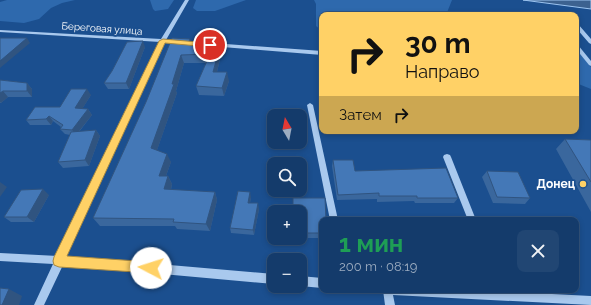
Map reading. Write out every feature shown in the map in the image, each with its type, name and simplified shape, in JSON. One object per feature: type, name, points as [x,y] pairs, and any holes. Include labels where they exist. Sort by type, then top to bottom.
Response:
[{"type":"street","points":[[39,305],[163,41],[187,0]]},
{"type":"street","points":[[579,28],[591,42]]},
{"type":"street","name":"Береговая улица","points":[[0,31],[186,43]]},
{"type":"street","points":[[202,44],[319,53]]},
{"type":"street","points":[[579,50],[591,64]]},
{"type":"street","points":[[310,105],[333,217]]},
{"type":"street","points":[[447,157],[471,217]]},
{"type":"street","points":[[0,257],[82,262],[267,278]]},
{"type":"street","points":[[307,282],[319,283]]},
{"type":"street","points":[[389,293],[390,305]]},
{"type":"street","points":[[511,293],[591,301]]},
{"type":"shaded area","points":[[7,0],[75,0],[62,3],[51,8],[39,19],[24,23],[0,21],[0,2]]},
{"type":"shaded area","points":[[150,0],[174,0],[168,9],[155,11]]},
{"type":"shaded area","points":[[196,0],[246,0],[215,11],[197,11],[193,8]]},
{"type":"shaded area","points":[[314,0],[452,0],[447,12],[319,12],[319,28],[316,26],[316,4]]},
{"type":"shaded area","points":[[523,0],[591,0],[591,9]]},
{"type":"shaded area","points":[[579,52],[591,67],[591,89],[579,84]]},
{"type":"building","points":[[0,38],[27,38],[0,61]]},
{"type":"building","points":[[172,38],[190,39],[188,43],[221,43],[213,72],[227,72],[222,88],[196,86],[210,54],[181,55],[172,84],[174,84],[151,148],[167,154],[159,176],[168,176],[164,189],[215,192],[206,224],[173,222],[174,219],[93,218],[146,102]]},
{"type":"building","points":[[143,41],[126,83],[104,83],[127,42]]},
{"type":"building","points":[[0,80],[27,83],[27,91],[3,91],[0,93]]},
{"type":"building","points":[[71,89],[87,89],[75,108],[88,109],[72,130],[60,129],[63,125],[49,116],[46,119],[26,120],[35,107],[60,107]]},
{"type":"building","points":[[96,130],[85,160],[58,162],[71,132]]},
{"type":"building","points":[[565,139],[591,140],[591,182]]},
{"type":"building","points":[[333,160],[353,160],[355,171],[446,168],[458,198],[379,196],[379,193],[338,195]]},
{"type":"building","points":[[487,171],[518,172],[530,198],[497,197]]},
{"type":"building","points":[[43,189],[27,217],[4,217],[21,190]]},
{"type":"building","points":[[238,191],[250,192],[248,203],[258,203],[253,230],[230,228]]},
{"type":"building","points":[[293,198],[325,198],[326,217],[319,217],[319,233],[307,233],[307,205],[293,205]]},
{"type":"building","points":[[0,288],[9,289],[2,305],[0,305]]},
{"type":"place","name":"Донец","points":[[583,184]]},
{"type":"route","points":[[151,268],[75,261],[59,261],[163,41],[210,45]]}]
